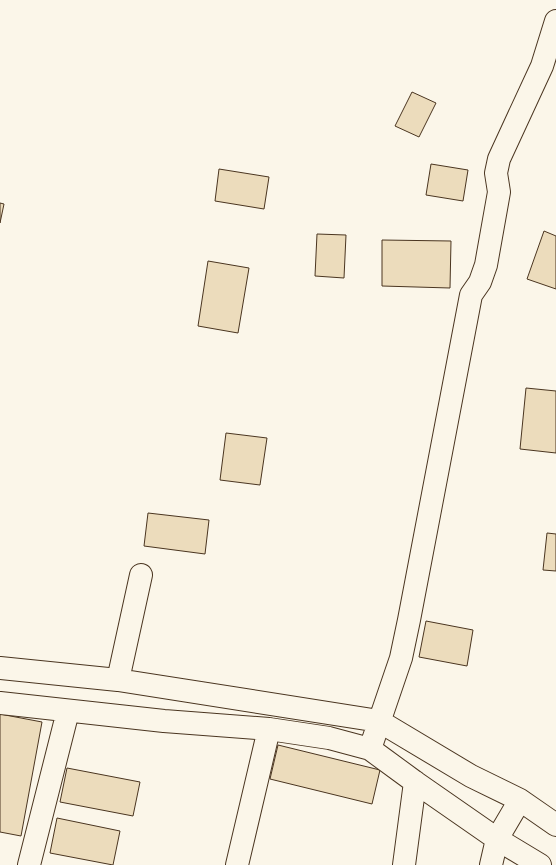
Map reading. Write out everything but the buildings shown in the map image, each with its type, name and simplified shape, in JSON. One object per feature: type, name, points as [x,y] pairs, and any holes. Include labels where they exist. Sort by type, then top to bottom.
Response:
[{"type":"street","points":[[370,749],[401,658],[471,295],[480,282],[486,265],[499,192],[496,173],[499,159],[542,66],[556,21]]},
{"type":"street","points":[[118,680],[141,575]]},
{"type":"street","points":[[0,668],[118,680],[379,721],[471,776],[520,800],[556,825]]},
{"type":"street","points":[[0,703],[164,721],[269,729],[329,738],[370,749],[497,839],[540,865]]},
{"type":"street","points":[[30,865],[68,711]]},
{"type":"street","points":[[237,865],[269,729]]},
{"type":"street","points":[[404,865],[415,782]]},
{"type":"street","points":[[491,865],[497,839],[520,800]]}]
